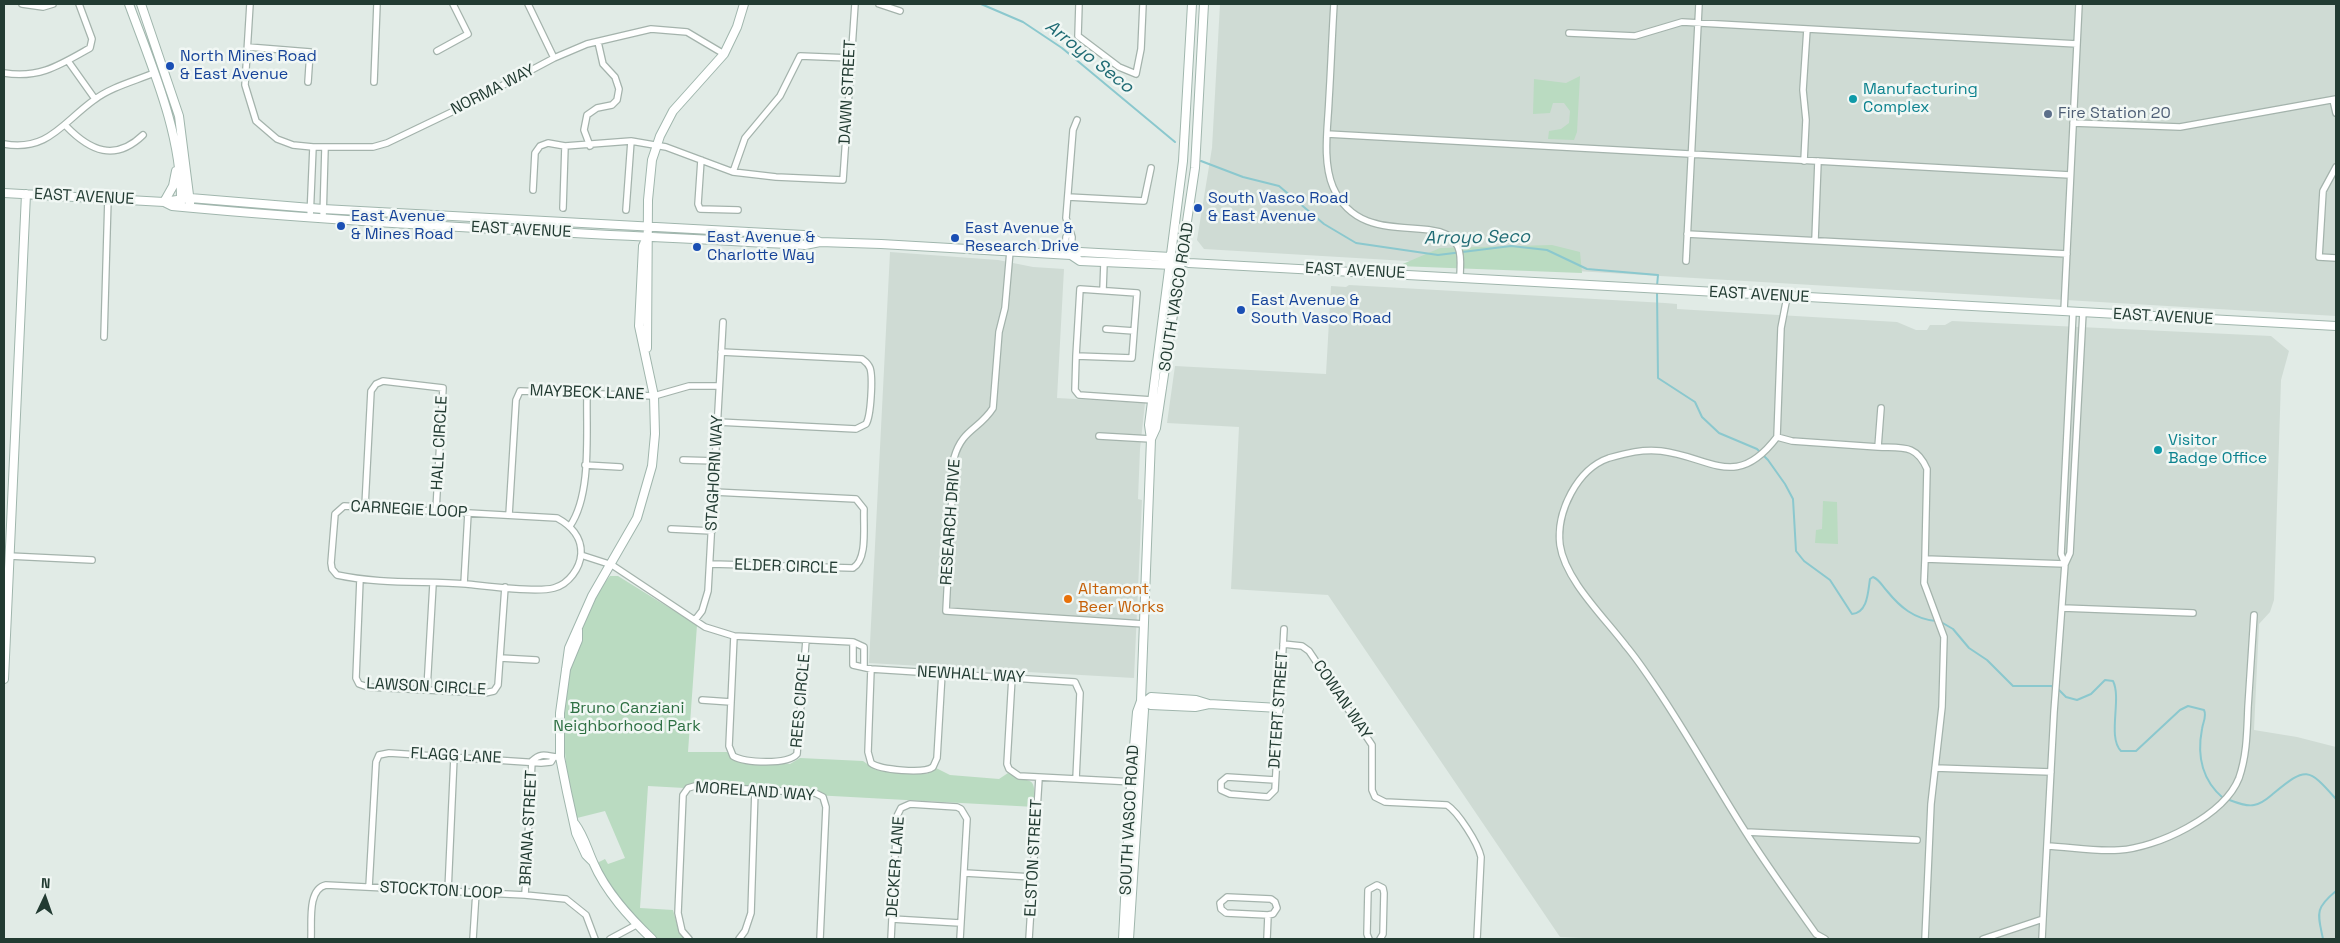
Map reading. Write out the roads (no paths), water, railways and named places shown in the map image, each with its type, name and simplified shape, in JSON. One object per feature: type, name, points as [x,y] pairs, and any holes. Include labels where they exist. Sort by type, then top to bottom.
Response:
[{"type":"main road","points":[[129,4],[165,103],[185,198],[190,207]]},
{"type":"main road","points":[[141,4],[180,119],[185,198],[181,207]]},
{"type":"main road","points":[[652,939],[636,925],[607,887],[593,862],[586,842],[575,824],[557,757],[560,714],[569,648],[592,596],[612,565],[637,518],[648,484],[655,434],[654,396],[639,326],[643,246],[647,237],[650,176],[656,146],[673,111],[724,54],[737,27],[744,4]]},
{"type":"main road","name":"SOUTH VASCO ROAD","points":[[1123,939],[1134,782],[1144,710],[1144,624],[1151,439],[1149,425],[1183,161],[1192,4]]},
{"type":"main road","name":"SOUTH VASCO ROAD","points":[[1151,439],[1156,428],[1195,168],[1204,4]]},
{"type":"main road","points":[[154,73],[162,78],[174,113],[180,119]]},
{"type":"main road","points":[[164,202],[173,186],[178,163]]},
{"type":"main road","name":"EAST AVENUE","points":[[4,192],[164,202],[185,198],[323,209],[804,236],[820,242]]},
{"type":"main road","points":[[4,679],[26,194]]},
{"type":"main road","name":"EAST AVENUE","points":[[164,202],[172,206],[181,207],[310,218],[805,245],[820,242],[1068,255],[1080,252],[1171,257],[1182,262],[2336,326]]},
{"type":"main road","name":"EAST AVENUE","points":[[1068,255],[1080,261],[1104,263],[1170,267],[1182,262]]},
{"type":"main road","points":[[1143,701],[1151,705],[1195,707],[1209,704],[1279,708]]},
{"type":"main road","name":"SOUTH VASCO ROAD","points":[[1129,939],[1134,782]]},
{"type":"street","points":[[22,4],[35,7],[53,4]]},
{"type":"street","points":[[4,73],[31,75],[68,61],[90,48],[92,44],[79,4]]},
{"type":"street","points":[[250,4],[248,47],[310,52],[308,82]]},
{"type":"street","points":[[374,82],[377,4]]},
{"type":"street","points":[[437,51],[468,34],[453,4]]},
{"type":"street","points":[[528,4],[554,58]]},
{"type":"street","name":"DAWN STREET","points":[[733,172],[776,177],[843,180],[855,4]]},
{"type":"street","points":[[879,4],[900,11]]},
{"type":"street","points":[[1078,4],[1078,36],[1118,67],[1136,74],[1141,50],[1143,4]]},
{"type":"street","points":[[1334,4],[1327,134],[1328,171],[1332,186],[1343,204],[1359,217],[1376,225],[1437,230],[1445,233],[1452,238],[1459,251],[1460,277]]},
{"type":"street","points":[[1686,261],[1699,4]]},
{"type":"street","points":[[2064,311],[2079,4]]},
{"type":"street","points":[[1569,33],[1635,36],[1682,22],[2077,44]]},
{"type":"street","name":"NORMA WAY","points":[[248,47],[245,85],[252,113],[262,128],[285,142],[326,148],[373,147],[386,143],[460,108],[554,58],[598,42],[651,29],[687,32],[724,54]]},
{"type":"street","points":[[1804,161],[1806,120],[1804,90],[1807,29]]},
{"type":"street","points":[[590,146],[584,130],[587,115],[596,108],[612,105],[617,100],[619,89],[615,77],[603,64],[598,42]]},
{"type":"street","points":[[532,190],[535,153],[540,146],[548,143],[565,146],[590,146],[630,141],[656,146],[733,172],[745,138],[780,96],[800,56],[850,58]]},
{"type":"street","points":[[68,61],[94,99]]},
{"type":"street","points":[[4,144],[23,145],[38,142],[66,126],[94,99],[154,73]]},
{"type":"street","points":[[2073,122],[2180,127],[2335,99],[2336,113]]},
{"type":"street","points":[[1068,255],[1072,237],[1066,218],[1073,130],[1077,120]]},
{"type":"street","points":[[66,126],[80,141],[90,147],[103,150],[115,151],[126,148],[143,135]]},
{"type":"street","points":[[1327,134],[2070,175]]},
{"type":"street","points":[[626,210],[630,141]]},
{"type":"street","points":[[563,208],[565,146]]},
{"type":"street","points":[[310,218],[313,147]]},
{"type":"street","points":[[323,218],[326,148]]},
{"type":"street","points":[[700,160],[698,204],[700,209],[738,210]]},
{"type":"street","points":[[1815,240],[1818,161]]},
{"type":"street","points":[[2336,167],[2323,191],[2319,257],[2336,258]]},
{"type":"street","points":[[1068,197],[1144,201],[1151,168]]},
{"type":"street","points":[[104,337],[108,198]]},
{"type":"street","points":[[1687,234],[2066,254]]},
{"type":"street","name":"RESEARCH DRIVE","points":[[1010,251],[1005,308],[999,332],[993,408],[987,418],[961,439],[954,458],[946,612],[1144,624]]},
{"type":"street","points":[[1103,290],[1104,263]]},
{"type":"street","points":[[1076,356],[1132,358],[1137,293],[1080,289],[1076,356],[1075,390],[1079,395],[1152,400]]},
{"type":"street","points":[[1787,297],[1781,328],[1777,437],[1770,446],[1759,456],[1735,468],[1717,467],[1662,451],[1633,451],[1602,461],[1576,484],[1564,507],[1560,545],[1572,576],[1634,655],[1678,720],[1746,832],[1816,934],[1825,939]]},
{"type":"street","points":[[2065,564],[2061,554],[2073,312]]},
{"type":"street","points":[[2042,939],[2065,564],[2070,553],[2083,312]]},
{"type":"street","name":"STAGHORN WAY","points":[[695,620],[707,599],[711,564],[723,322]]},
{"type":"street","points":[[1106,329],[1134,330]]},
{"type":"street","points":[[718,422],[856,429],[862,427],[868,421],[871,372],[869,365],[862,359],[721,352]]},
{"type":"street","name":"HALL CIRCLE","points":[[365,506],[371,391],[376,384],[383,381],[443,388],[436,510]]},
{"type":"street","name":"MAYBECK LANE","points":[[509,515],[516,400],[520,391],[654,396],[689,386],[719,386]]},
{"type":"street","points":[[587,394],[585,465],[580,504],[570,526],[578,538],[581,554],[612,565],[716,632],[734,636],[853,642],[864,647],[864,666],[853,664],[853,642]]},
{"type":"street","points":[[1878,447],[1881,408]]},
{"type":"street","points":[[1099,436],[1151,439]]},
{"type":"street","points":[[1777,437],[1792,441],[1910,448],[1921,456],[1927,469],[1924,583],[1944,637],[1942,707],[1935,768],[1925,939]]},
{"type":"street","points":[[684,460],[716,461]]},
{"type":"street","points":[[585,465],[620,466]]},
{"type":"street","name":"ELDER CIRCLE","points":[[711,564],[852,568],[857,566],[861,558],[864,509],[856,499],[714,492]]},
{"type":"street","name":"CARNEGIE LOOP","points":[[570,526],[557,518],[344,506],[337,509],[331,563],[332,570],[337,575],[360,579],[433,584],[554,588],[572,575],[579,564],[581,554]]},
{"type":"street","points":[[464,584],[468,513]]},
{"type":"street","points":[[671,529],[712,531]]},
{"type":"street","points":[[9,556],[92,560]]},
{"type":"street","points":[[1925,559],[2065,564]]},
{"type":"street","name":"LAWSON CIRCLE","points":[[360,579],[356,672],[359,684],[368,687],[427,689],[485,694],[494,691],[498,685],[504,587]]},
{"type":"street","points":[[427,689],[433,584]]},
{"type":"street","points":[[2063,608],[2193,613]]},
{"type":"street","points":[[2047,846],[2118,850],[2132,848],[2192,826],[2224,801],[2232,791],[2245,754],[2254,615]]},
{"type":"street","name":"DETERT STREET","points":[[1275,780],[1227,777],[1220,782],[1220,786],[1221,790],[1230,794],[1268,797],[1275,790],[1284,629]]},
{"type":"street","name":"REES CIRCLE","points":[[734,636],[729,746],[733,756],[743,760],[784,762],[794,758],[798,749],[806,640]]},
{"type":"street","name":"COWAN WAY","points":[[1283,644],[1302,646],[1309,651],[1372,745],[1372,790],[1375,797],[1385,802],[1447,805],[1454,810],[1478,845],[1481,857],[1477,939]]},
{"type":"street","points":[[500,658],[536,660]]},
{"type":"street","name":"NEWHALL WAY","points":[[864,666],[871,669],[1072,680],[1078,685],[1080,693],[1076,779]]},
{"type":"street","points":[[871,669],[868,752],[871,763],[880,768],[924,771],[933,767],[938,758],[942,673]]},
{"type":"street","points":[[1012,677],[1008,769],[1019,776],[1134,782]]},
{"type":"street","points":[[702,700],[731,702]]},
{"type":"street","name":"FLAGG LANE","points":[[369,887],[376,762],[379,756],[389,753],[551,762],[557,757]]},
{"type":"street","points":[[448,891],[454,757]]},
{"type":"street","name":"BRIANA STREET","points":[[525,895],[532,761]]},
{"type":"street","points":[[1935,768],[2051,772]]},
{"type":"street","name":"ELSTON STREET","points":[[1029,939],[1039,778]]},
{"type":"street","name":"MORELAND WAY","points":[[689,939],[682,931],[678,914],[683,796],[688,788],[695,786],[815,793],[823,797],[826,807],[820,939]]},
{"type":"street","points":[[739,939],[745,931],[751,913],[755,790]]},
{"type":"street","name":"DECKER LANE","points":[[891,939],[897,816],[898,811],[904,805],[961,809],[967,819],[960,939]]},
{"type":"street","points":[[1746,832],[1917,840]]},
{"type":"street","points":[[965,873],[1032,877]]},
{"type":"street","name":"STOCKTON LOOP","points":[[310,939],[313,897],[316,889],[326,885],[476,892],[566,899],[586,915],[596,939]]},
{"type":"street","points":[[1369,939],[1366,934],[1368,890],[1377,885],[1382,888],[1384,893],[1383,934],[1380,939]]},
{"type":"street","points":[[473,939],[476,892]]},
{"type":"street","points":[[1267,939],[1268,915],[1277,908],[1275,902],[1271,899],[1227,897],[1220,903],[1221,909],[1226,913],[1268,915]]},
{"type":"street","points":[[892,919],[960,923]]},
{"type":"street","points":[[1983,939],[2043,919]]},
{"type":"street","points":[[610,939],[636,925]]},
{"type":"waterway","name":"Arroyo Seco","points":[[981,4],[1023,22],[1062,48],[1175,142]]},
{"type":"waterway","name":"Arroyo Seco","points":[[1201,161],[1243,177],[1279,186],[1324,224],[1356,243],[1438,255],[1511,246],[1547,250],[1587,269],[1658,275],[1657,286]]},
{"type":"waterway","name":"Arroyo Seco","points":[[1657,291],[1658,378],[1695,402],[1702,417],[1719,433],[1757,449],[1768,460],[1793,499],[1796,551],[1804,561],[1830,580],[1852,614],[1857,613],[1864,606],[1868,595],[1870,579],[1873,577],[1908,611],[1921,618],[1936,621]]},
{"type":"waterway","name":"Arroyo Seco","points":[[1941,622],[1953,629],[1969,648],[1987,660],[2013,686],[2051,686],[2057,688],[2066,697],[2077,700],[2091,694],[2105,680],[2113,681],[2116,698],[2115,737],[2121,751],[2136,751],[2180,710],[2188,706],[2204,710],[2205,717],[2200,748],[2201,758],[2210,783],[2223,798]]},
{"type":"waterway","name":"Arroyo Seco","points":[[2227,799],[2244,805],[2257,804],[2293,778],[2306,774],[2313,776],[2336,799]]},
{"type":"waterway","name":"Arroyo Seco","points":[[2323,939],[2319,912],[2324,903],[2336,891]]},
{"type":"place","name":"North Mines Road & East Avenue","points":[[170,66]]},
{"type":"place","name":"Manufacturing Complex","points":[[1853,99]]},
{"type":"place","name":"Fire Station 20","points":[[2048,114]]},
{"type":"place","name":"South Vasco Road & East Avenue","points":[[1198,208]]},
{"type":"place","name":"East Avenue & Mines Road","points":[[341,226]]},
{"type":"place","name":"East Avenue & Research Drive","points":[[955,238]]},
{"type":"place","name":"East Avenue & Charlotte Way","points":[[697,247]]},
{"type":"place","name":"East Avenue & South Vasco Road","points":[[1241,310]]},
{"type":"place","name":"Visitor Badge Office","points":[[2158,450]]},
{"type":"place","name":"Altamont Beer Works","points":[[1068,599]]},
{"type":"park label","name":"Bruno Canziani Neighborhood Park","points":[[627,718]]}]
